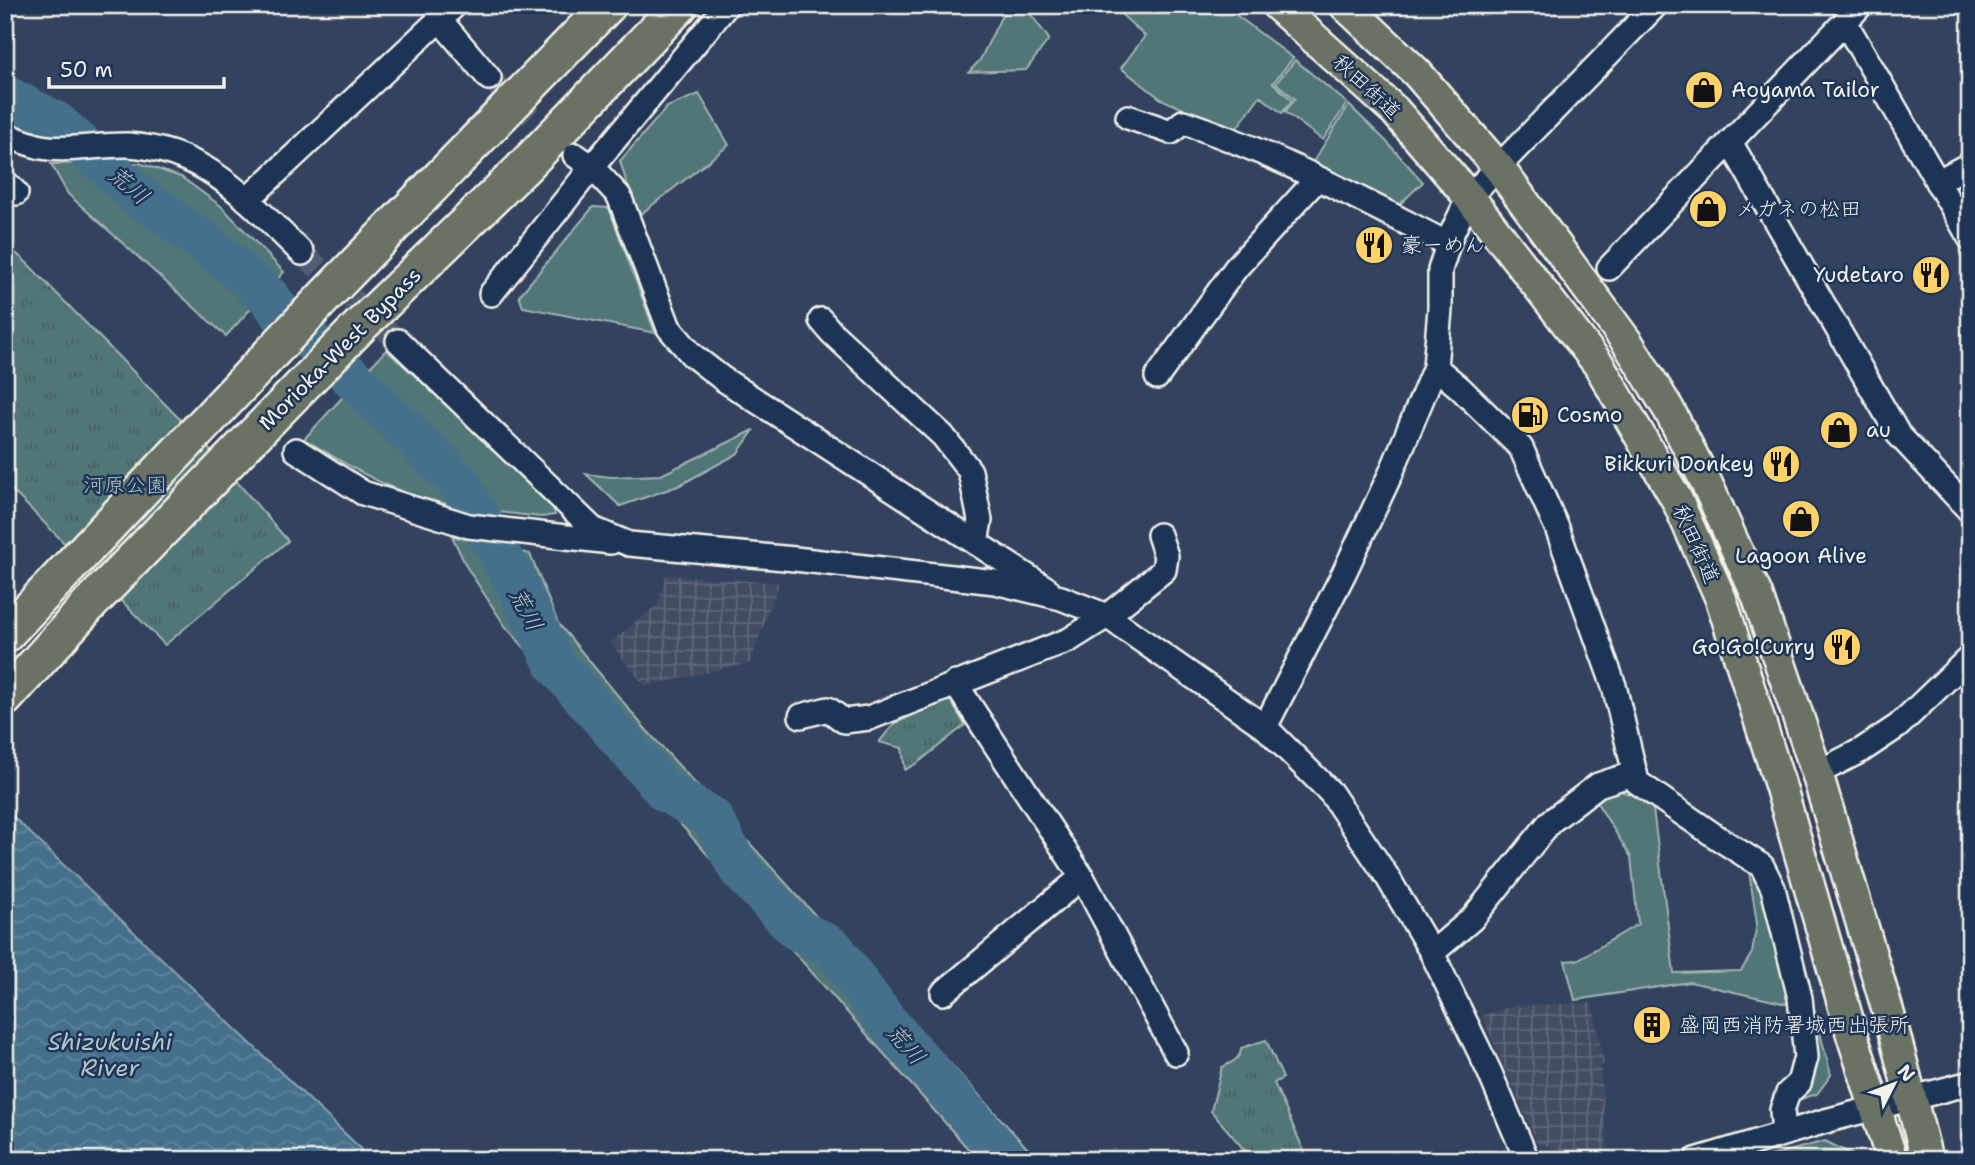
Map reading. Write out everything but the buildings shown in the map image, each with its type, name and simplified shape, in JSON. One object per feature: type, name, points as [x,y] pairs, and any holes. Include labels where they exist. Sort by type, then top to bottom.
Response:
[{"type":"highway","points":[[5,635],[327,293],[608,5]]},
{"type":"highway","name":"Morioka-West Bypass","points":[[5,698],[87,607],[361,325],[521,170],[680,5]]},
{"type":"main road","name":"秋田街道","points":[[1277,5],[1395,111],[1469,197],[1599,365],[1677,500],[1721,599],[1781,788],[1892,1160]]},
{"type":"main road","name":"秋田街道","points":[[1345,5],[1417,73],[1499,167],[1627,342],[1669,410],[1706,482],[1757,596],[1817,773],[1892,1025],[1927,1160]]},
{"type":"street","points":[[491,294],[583,161],[727,5]]},
{"type":"street","points":[[1265,727],[1391,473],[1435,367],[1440,270],[1448,244],[1469,197],[1656,5]]},
{"type":"street","points":[[1608,268],[1861,5]]},
{"type":"street","points":[[247,200],[448,13],[489,78]]},
{"type":"street","points":[[1844,22],[1970,238]]},
{"type":"street","points":[[1128,117],[1171,132],[1183,122],[1226,137],[1448,244]]},
{"type":"street","points":[[5,135],[43,147],[128,145],[166,151],[198,164],[231,184],[302,253]]},
{"type":"street","points":[[1730,142],[1898,434],[1970,511]]},
{"type":"street","points":[[583,161],[619,196],[669,328],[692,355],[723,379],[1061,598]]},
{"type":"street","points":[[1937,182],[1970,164]]},
{"type":"street","points":[[1157,377],[1236,268],[1317,179]]},
{"type":"street","points":[[821,320],[943,436],[970,471],[981,520],[976,543]]},
{"type":"street","points":[[398,341],[593,529],[629,544]]},
{"type":"street","points":[[1435,367],[1521,448],[1558,528],[1614,686],[1637,782],[1762,866],[1773,888],[1800,998],[1807,1057],[1799,1083],[1788,1093],[1782,1110],[1784,1133]]},
{"type":"street","points":[[296,450],[363,493],[469,526],[995,582],[1061,598],[1107,616],[1265,727],[1331,793],[1388,878],[1433,953],[1489,1071],[1527,1160]]},
{"type":"street","points":[[801,716],[828,709],[844,721],[869,718],[1069,639],[1107,616],[1164,570],[1166,556],[1159,535]]},
{"type":"street","points":[[1817,773],[1862,750],[1898,726],[1970,657]]},
{"type":"street","points":[[956,683],[1082,877],[1176,1053]]},
{"type":"street","points":[[1433,953],[1472,919],[1550,822],[1598,785],[1635,773]]},
{"type":"street","points":[[943,993],[1082,877]]},
{"type":"street","points":[[1696,1160],[1784,1133],[1970,1083]]},
{"type":"shaded area","points":[[666,575],[779,583],[750,663],[645,686],[610,643],[658,604]]},
{"type":"shaded area","points":[[1592,1003],[1604,1063],[1600,1068],[1608,1152],[1576,1159],[1548,1146],[1539,1147],[1482,1016],[1511,1006]]},
{"type":"green space","points":[[1007,5],[1024,5],[1049,39],[1026,70],[969,72],[980,60]]},
{"type":"green space","points":[[1111,5],[1223,5],[1293,58],[1273,83],[1292,100],[1282,113],[1260,96],[1234,132],[1161,99],[1121,68],[1145,36]]},
{"type":"green space","points":[[1295,60],[1347,103],[1323,140],[1285,112],[1295,99],[1276,83]]},
{"type":"green space","points":[[699,94],[729,145],[637,217],[620,161],[667,107]]},
{"type":"green space","points":[[1349,105],[1423,182],[1397,207],[1308,170]]},
{"type":"green space","points":[[139,163],[181,177],[221,206],[284,272],[226,336],[68,194],[51,164]]},
{"type":"green space","points":[[593,207],[609,208],[655,333],[523,307],[519,296]]},
{"type":"green space","name":"河原公園","points":[[5,244],[24,260],[208,448],[288,541],[165,645],[5,483]]},
{"type":"green space","points":[[386,350],[462,418],[553,507],[555,515],[542,517],[475,509],[409,494],[368,476],[304,439]]},
{"type":"green space","points":[[754,430],[737,454],[678,486],[620,506],[586,474],[611,477],[661,475]]},
{"type":"green space","points":[[452,536],[530,554],[558,623],[642,725],[1038,1160],[978,1160],[505,626],[466,566]]},
{"type":"green space","points":[[949,698],[965,725],[905,770],[902,748],[879,742],[894,724]]},
{"type":"green space","points":[[1611,788],[1652,801],[1674,973],[1741,971],[1752,953],[1757,923],[1748,866],[1759,870],[1790,992],[1787,1004],[1690,982],[1575,1000],[1565,961],[1577,960],[1638,924],[1631,857],[1594,798]]},
{"type":"green space","points":[[1790,917],[1831,1075],[1817,1094],[1798,1100],[1812,1084],[1814,1068]]},
{"type":"green space","points":[[1266,1040],[1283,1078],[1274,1083],[1308,1160],[1253,1160],[1211,1111],[1222,1067],[1237,1058],[1241,1048]]},
{"type":"green space","points":[[1825,1141],[1855,1156],[1856,1160],[1755,1160]]},
{"type":"water","name":"Shizukuishi River","points":[[5,809],[359,1147],[367,1160],[11,1160],[5,1153]]},
{"type":"waterway","name":"荒川","points":[[5,96],[57,123],[141,198],[205,243],[269,297],[282,315],[340,366],[458,481],[515,581],[555,664],[665,791],[712,818],[739,869],[796,929],[833,948],[886,1021],[1008,1160]]},
{"type":"tunnel","points":[[489,78],[563,144]]},
{"type":"tunnel","points":[[302,253],[398,341]]},
{"type":"place","name":"Aoyama Tailor","points":[[1704,90]]},
{"type":"place","name":"メガネの松田","points":[[1708,209]]},
{"type":"place","name":"豪ーめん","points":[[1374,245]]},
{"type":"place","name":"Yudetaro","points":[[1931,275]]},
{"type":"place","name":"Cosmo","points":[[1530,415]]},
{"type":"place","name":"au","points":[[1839,430]]},
{"type":"place","name":"Bikkuri Donkey","points":[[1781,464]]},
{"type":"place","name":"Lagoon Alive","points":[[1801,519]]},
{"type":"place","name":"Go!Go!Curry","points":[[1842,647]]},
{"type":"place","name":"盛岡西消防署城西出張所","points":[[1652,1025]]}]
